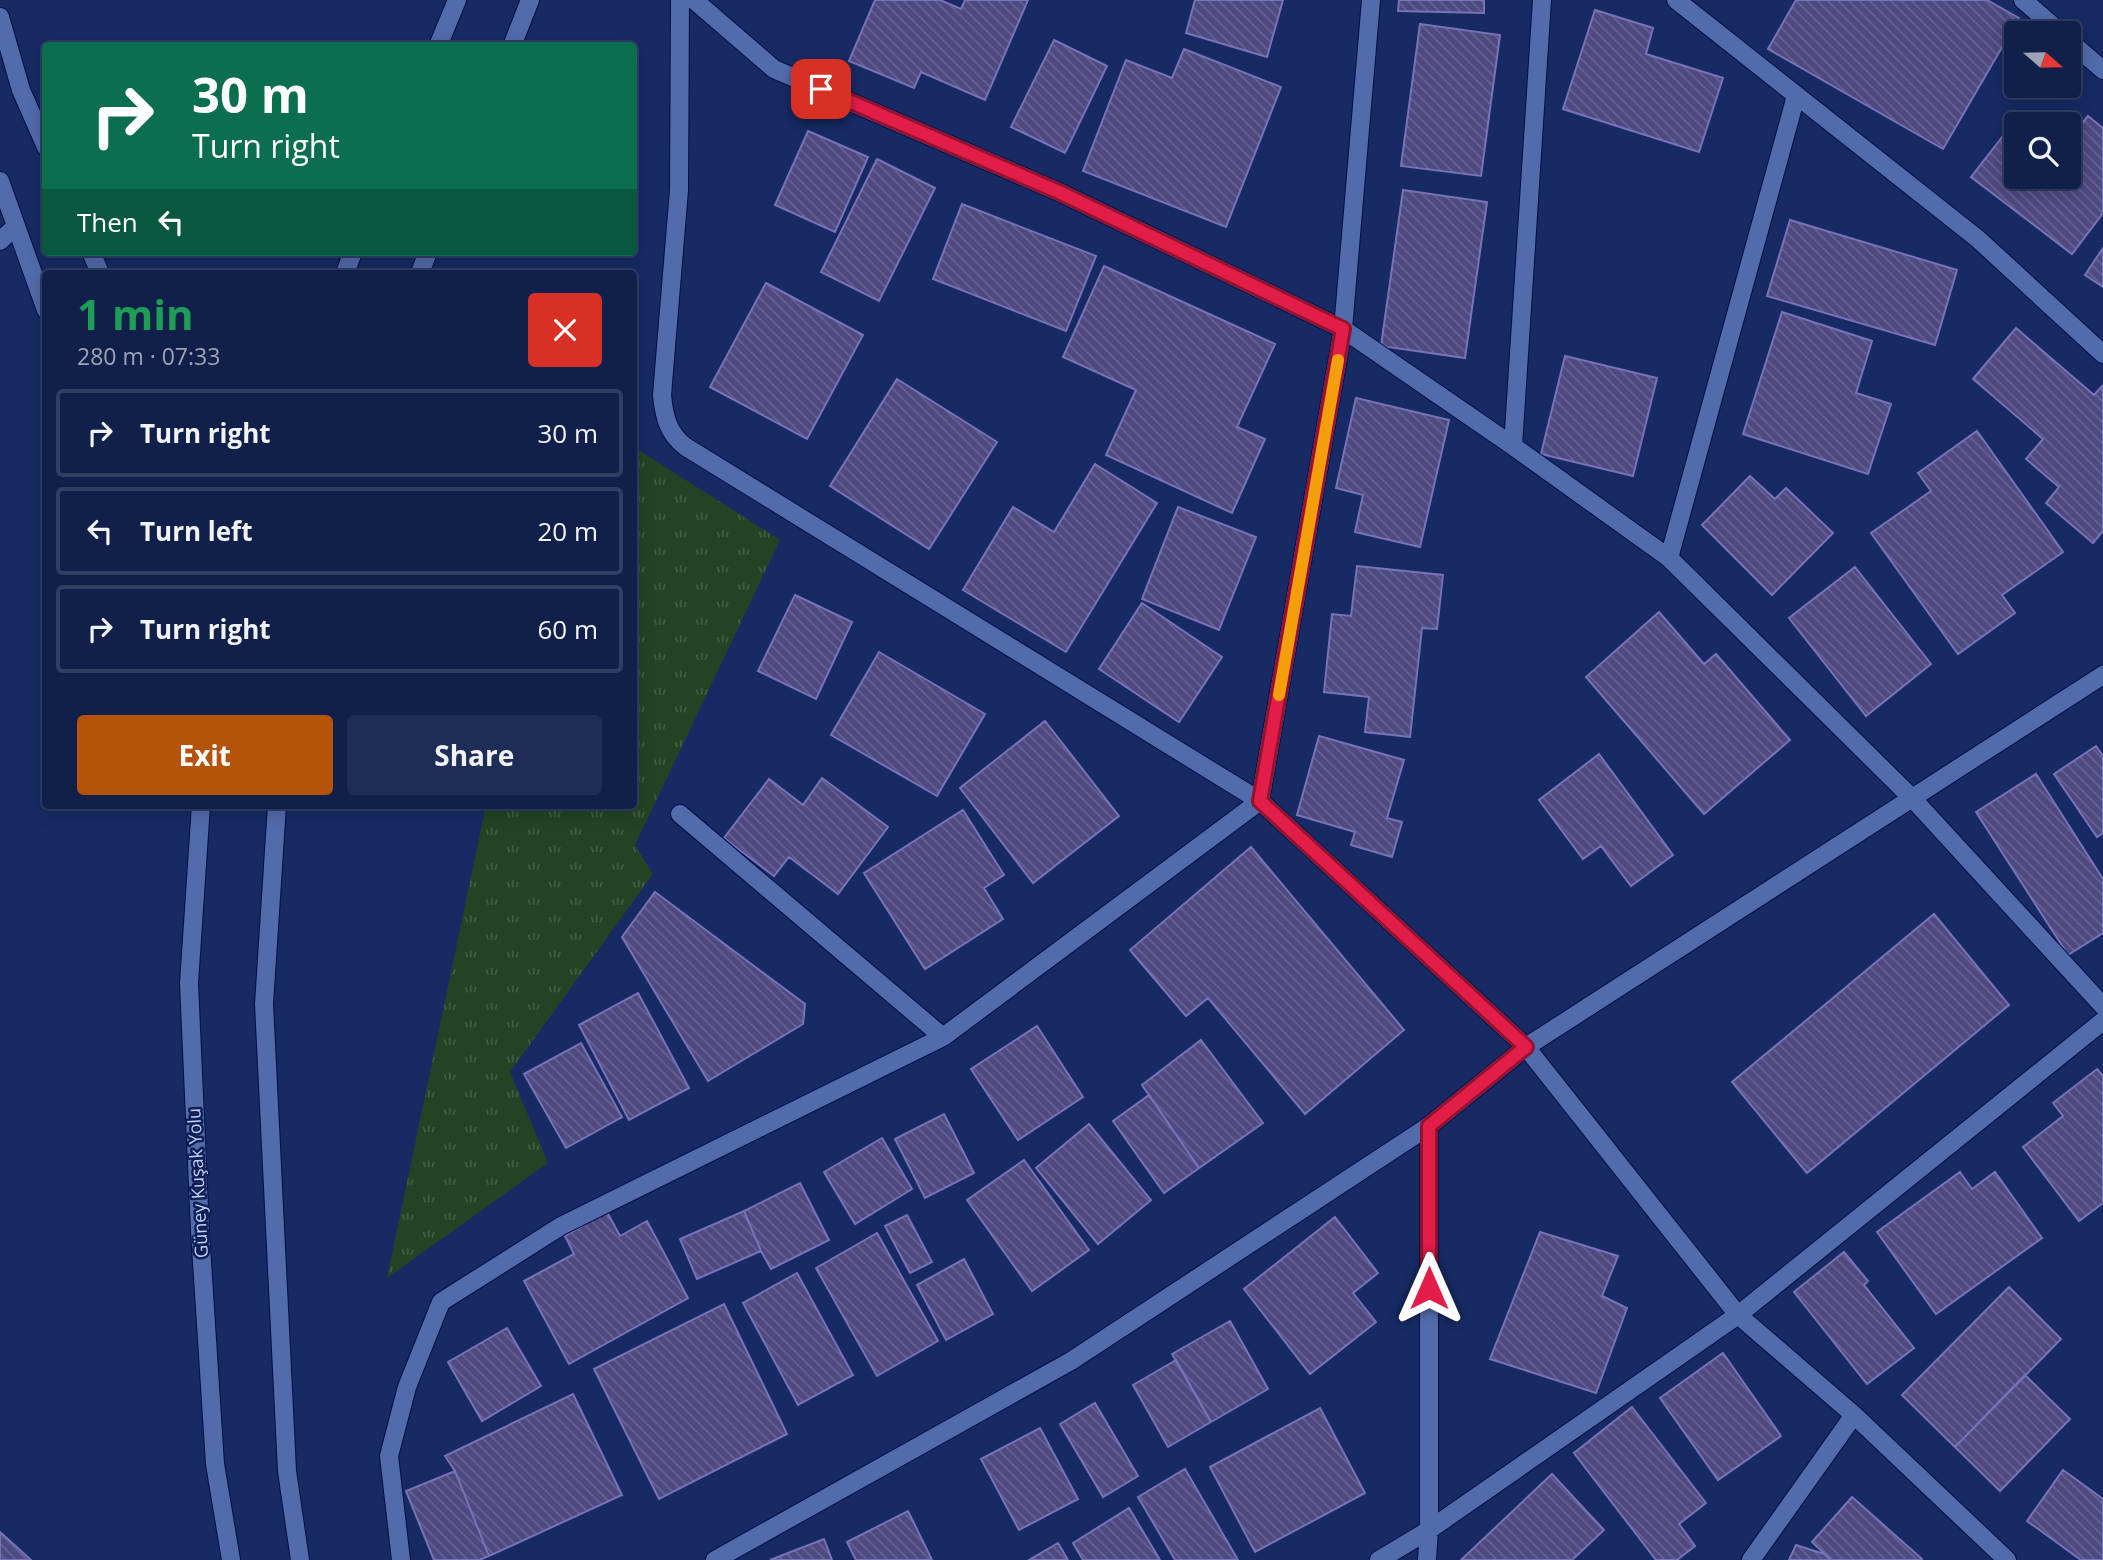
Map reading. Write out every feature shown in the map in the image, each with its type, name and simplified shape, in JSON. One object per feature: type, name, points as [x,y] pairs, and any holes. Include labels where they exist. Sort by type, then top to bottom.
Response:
[{"type":"street","points":[[440,42],[457,0]]},
{"type":"street","points":[[514,42],[530,0]]},
{"type":"street","points":[[680,0],[679,190],[662,395],[664,416],[671,432],[687,447],[1260,801],[1526,1047],[1738,1315],[1854,1415],[2007,1560]]},
{"type":"street","points":[[694,0],[774,69],[1059,192],[1343,329],[1513,446],[1669,558],[1913,799],[2103,1006]]},
{"type":"street","points":[[401,1560],[389,1456],[407,1387],[441,1302],[561,1226],[943,1037],[1260,801],[1343,329],[1371,0]]},
{"type":"street","points":[[1513,446],[1542,0]]},
{"type":"street","points":[[1676,0],[1978,239],[2103,354]]},
{"type":"street","points":[[2023,0],[2047,21]]},
{"type":"street","points":[[0,17],[21,90],[42,138]]},
{"type":"street","points":[[2081,51],[2103,70]]},
{"type":"street","points":[[1669,558],[1796,96]]},
{"type":"street","points":[[0,181],[42,299]]},
{"type":"street","points":[[0,241],[15,227]]},
{"type":"street","points":[[719,1559],[1071,1361],[1429,1126],[1526,1047],[2103,676]]},
{"type":"street","name":"Güney Kuşak Yolu","points":[[201,809],[189,983],[190,1010],[200,1231],[215,1464],[231,1560]]},
{"type":"street","points":[[277,809],[264,1004],[287,1471],[300,1560]]},
{"type":"street","points":[[680,814],[943,1037]]},
{"type":"street","points":[[1380,1560],[1429,1530],[1738,1315],[2103,1021]]},
{"type":"street","points":[[1427,1560],[1429,1126]]},
{"type":"street","points":[[1751,1560],[1854,1415]]},
{"type":"green space","points":[[637,449],[780,540],[635,845],[653,874],[510,1072],[548,1163],[387,1278],[485,809],[637,809]]},
{"type":"building","points":[[875,0],[940,0],[961,9],[965,0],[1028,0],[985,100],[921,72],[914,88],[849,61]]},
{"type":"building","points":[[1195,0],[1283,0],[1267,57],[1186,33]]},
{"type":"building","points":[[1399,0],[1484,0],[1484,13],[1398,11]]},
{"type":"building","points":[[1796,0],[1987,0],[2019,18],[2017,21],[2004,21],[2004,44],[1943,149],[1768,49]]},
{"type":"building","points":[[1595,10],[1653,28],[1646,54],[1723,78],[1699,152],[1563,109]]},
{"type":"building","points":[[1420,24],[1500,35],[1481,176],[1401,166]]},
{"type":"building","points":[[1054,40],[1107,66],[1065,153],[1011,127]]},
{"type":"building","points":[[1184,49],[1281,87],[1226,227],[1083,171],[1126,60],[1172,78]]},
{"type":"building","points":[[2088,116],[2103,128],[2103,213],[2072,254],[1971,177],[2004,135],[2004,189],[2081,189],[2081,124]]},
{"type":"building","points":[[808,131],[868,157],[835,232],[775,205]]},
{"type":"building","points":[[877,159],[935,188],[879,301],[821,272]]},
{"type":"building","points":[[1403,190],[1487,202],[1465,358],[1381,346]]},
{"type":"building","points":[[962,204],[1096,256],[1066,331],[933,279]]},
{"type":"building","points":[[1790,220],[1957,270],[1935,345],[1767,296]]},
{"type":"building","points":[[2103,248],[2103,287],[2085,275]]},
{"type":"building","points":[[1104,266],[1275,344],[1237,427],[1265,439],[1232,513],[1106,455],[1136,390],[1063,357]]},
{"type":"building","points":[[766,283],[863,335],[807,439],[710,387]]},
{"type":"building","points":[[1782,312],[1872,341],[1856,393],[1891,404],[1868,474],[1743,434]]},
{"type":"building","points":[[2016,328],[2094,395],[2103,385],[2103,531],[2093,543],[2046,503],[2059,487],[2026,459],[2043,439],[1973,379]]},
{"type":"building","points":[[1565,356],[1657,378],[1633,476],[1541,454]]},
{"type":"building","points":[[897,379],[997,442],[929,549],[830,486]]},
{"type":"building","points":[[1356,398],[1449,420],[1420,547],[1355,532],[1363,495],[1336,488]]},
{"type":"building","points":[[1977,431],[2063,552],[2002,595],[2015,613],[1958,654],[1871,533],[1931,491],[1918,473]]},
{"type":"building","points":[[1095,464],[1157,503],[1066,652],[963,590],[1013,507],[1054,532]]},
{"type":"building","points":[[1750,476],[1775,499],[1786,488],[1833,533],[1772,595],[1702,525]]},
{"type":"building","points":[[1178,507],[1256,537],[1219,630],[1142,599]]},
{"type":"building","points":[[1357,566],[1443,575],[1437,629],[1422,628],[1410,737],[1365,732],[1369,697],[1324,692],[1332,614],[1351,616]]},
{"type":"building","points":[[1855,567],[1931,664],[1866,716],[1789,618]]},
{"type":"building","points":[[795,595],[852,622],[816,699],[758,671]]},
{"type":"building","points":[[1142,603],[1222,657],[1179,722],[1099,669]]},
{"type":"building","points":[[1659,612],[1704,664],[1716,654],[1790,740],[1704,814],[1586,677]]},
{"type":"building","points":[[879,652],[985,714],[937,796],[831,735]]},
{"type":"building","points":[[1045,721],[1119,816],[1033,883],[960,788]]},
{"type":"building","points":[[1319,736],[1404,760],[1387,818],[1402,822],[1392,857],[1351,845],[1355,832],[1297,815]]},
{"type":"building","points":[[2096,746],[2103,756],[2103,833],[2097,837],[2054,774]]},
{"type":"building","points":[[1599,754],[1673,855],[1631,886],[1601,846],[1583,859],[1539,800]]},
{"type":"building","points":[[2036,774],[2103,879],[2103,933],[2068,955],[1976,812]]},
{"type":"building","points":[[822,778],[888,827],[838,894],[789,857],[774,876],[724,838],[769,779],[803,805]]},
{"type":"building","points":[[963,810],[1004,875],[984,888],[1003,919],[925,969],[864,873]]},
{"type":"building","points":[[1251,847],[1404,1030],[1305,1114],[1208,998],[1186,1016],[1130,950]]},
{"type":"building","points":[[655,892],[805,1004],[803,1024],[708,1081],[622,937]]},
{"type":"building","points":[[1934,914],[2009,1005],[1807,1173],[1732,1082]]},
{"type":"building","points":[[638,993],[689,1088],[629,1120],[579,1025]]},
{"type":"building","points":[[1037,1026],[1083,1097],[1018,1140],[971,1069]]},
{"type":"building","points":[[1201,1040],[1263,1123],[1199,1168],[1142,1085]]},
{"type":"building","points":[[581,1043],[622,1117],[566,1148],[524,1074]]},
{"type":"building","points":[[2097,1069],[2103,1076],[2103,1203],[2079,1221],[2023,1147],[2063,1116],[2053,1103]]},
{"type":"building","points":[[1149,1095],[1199,1168],[1164,1193],[1113,1121]]},
{"type":"building","points":[[944,1114],[974,1173],[925,1198],[895,1139]]},
{"type":"building","points":[[1089,1124],[1151,1200],[1098,1244],[1036,1168]]},
{"type":"building","points":[[882,1138],[912,1189],[855,1224],[824,1172]]},
{"type":"building","points":[[1024,1160],[1089,1250],[1032,1291],[967,1200]]},
{"type":"building","points":[[1960,1172],[1972,1189],[1995,1172],[2042,1238],[1936,1314],[1877,1232]]},
{"type":"building","points":[[800,1183],[829,1240],[771,1269],[744,1211]]},
{"type":"building","points":[[744,1211],[761,1251],[697,1279],[680,1239]]},
{"type":"building","points":[[607,1212],[620,1236],[647,1221],[688,1298],[569,1364],[524,1281],[574,1254],[565,1236]]},
{"type":"building","points":[[907,1215],[932,1262],[910,1273],[885,1226]]},
{"type":"building","points":[[1335,1217],[1378,1273],[1353,1293],[1376,1322],[1310,1374],[1244,1289]]},
{"type":"building","points":[[1540,1232],[1618,1256],[1602,1296],[1627,1308],[1596,1393],[1490,1359]]},
{"type":"building","points":[[877,1233],[938,1341],[877,1376],[816,1268]]},
{"type":"building","points":[[1844,1252],[1868,1281],[1864,1285],[1914,1348],[1867,1384],[1794,1292]]},
{"type":"building","points":[[964,1259],[993,1314],[946,1340],[917,1285]]},
{"type":"building","points":[[797,1273],[853,1375],[798,1405],[743,1303]]},
{"type":"building","points":[[2009,1287],[2061,1339],[1955,1447],[1902,1395]]},
{"type":"building","points":[[724,1304],[787,1434],[659,1499],[594,1369]]},
{"type":"building","points":[[1230,1321],[1268,1389],[1211,1422],[1172,1354]]},
{"type":"building","points":[[507,1328],[541,1386],[482,1421],[448,1362]]},
{"type":"building","points":[[1723,1353],[1781,1436],[1718,1480],[1660,1398]]},
{"type":"building","points":[[1176,1360],[1211,1422],[1168,1447],[1133,1385]]},
{"type":"building","points":[[2025,1375],[2070,1419],[2000,1491],[1955,1447]]},
{"type":"building","points":[[573,1394],[622,1495],[489,1556],[455,1471],[445,1456]]},
{"type":"building","points":[[1095,1403],[1138,1476],[1103,1497],[1060,1424]]},
{"type":"building","points":[[1632,1407],[1706,1503],[1679,1524],[1695,1546],[1677,1560],[1656,1560],[1574,1453]]},
{"type":"building","points":[[1320,1408],[1365,1493],[1255,1552],[1210,1467]]},
{"type":"building","points":[[1040,1428],[1078,1499],[1019,1530],[981,1459]]},
{"type":"building","points":[[1185,1469],[1238,1560],[1175,1560],[1138,1497]]},
{"type":"building","points":[[2063,1470],[2103,1499],[2103,1560],[2081,1560],[2027,1521]]},
{"type":"building","points":[[455,1471],[489,1556],[479,1560],[434,1560],[406,1491]]},
{"type":"building","points":[[1552,1474],[1604,1530],[1572,1560],[1461,1560]]},
{"type":"building","points":[[1852,1497],[1922,1559],[1831,1560],[1812,1542]]},
{"type":"building","points":[[1129,1508],[1160,1560],[1083,1560],[1073,1543]]},
{"type":"building","points":[[908,1511],[932,1560],[856,1560],[847,1542]]},
{"type":"building","points":[[0,1532],[31,1560],[0,1560]]},
{"type":"building","points":[[824,1539],[832,1560],[770,1560]]},
{"type":"building","points":[[1058,1543],[1068,1560],[1029,1560]]},
{"type":"building","points":[[1796,1545],[1824,1554],[1831,1560],[1789,1560]]},
{"type":"slow traffic","points":[[1279,695],[1338,360]]},
{"type":"route","points":[[821,89],[1059,192],[1343,329],[1260,801],[1526,1047],[1429,1126],[1429,1288]]}]
